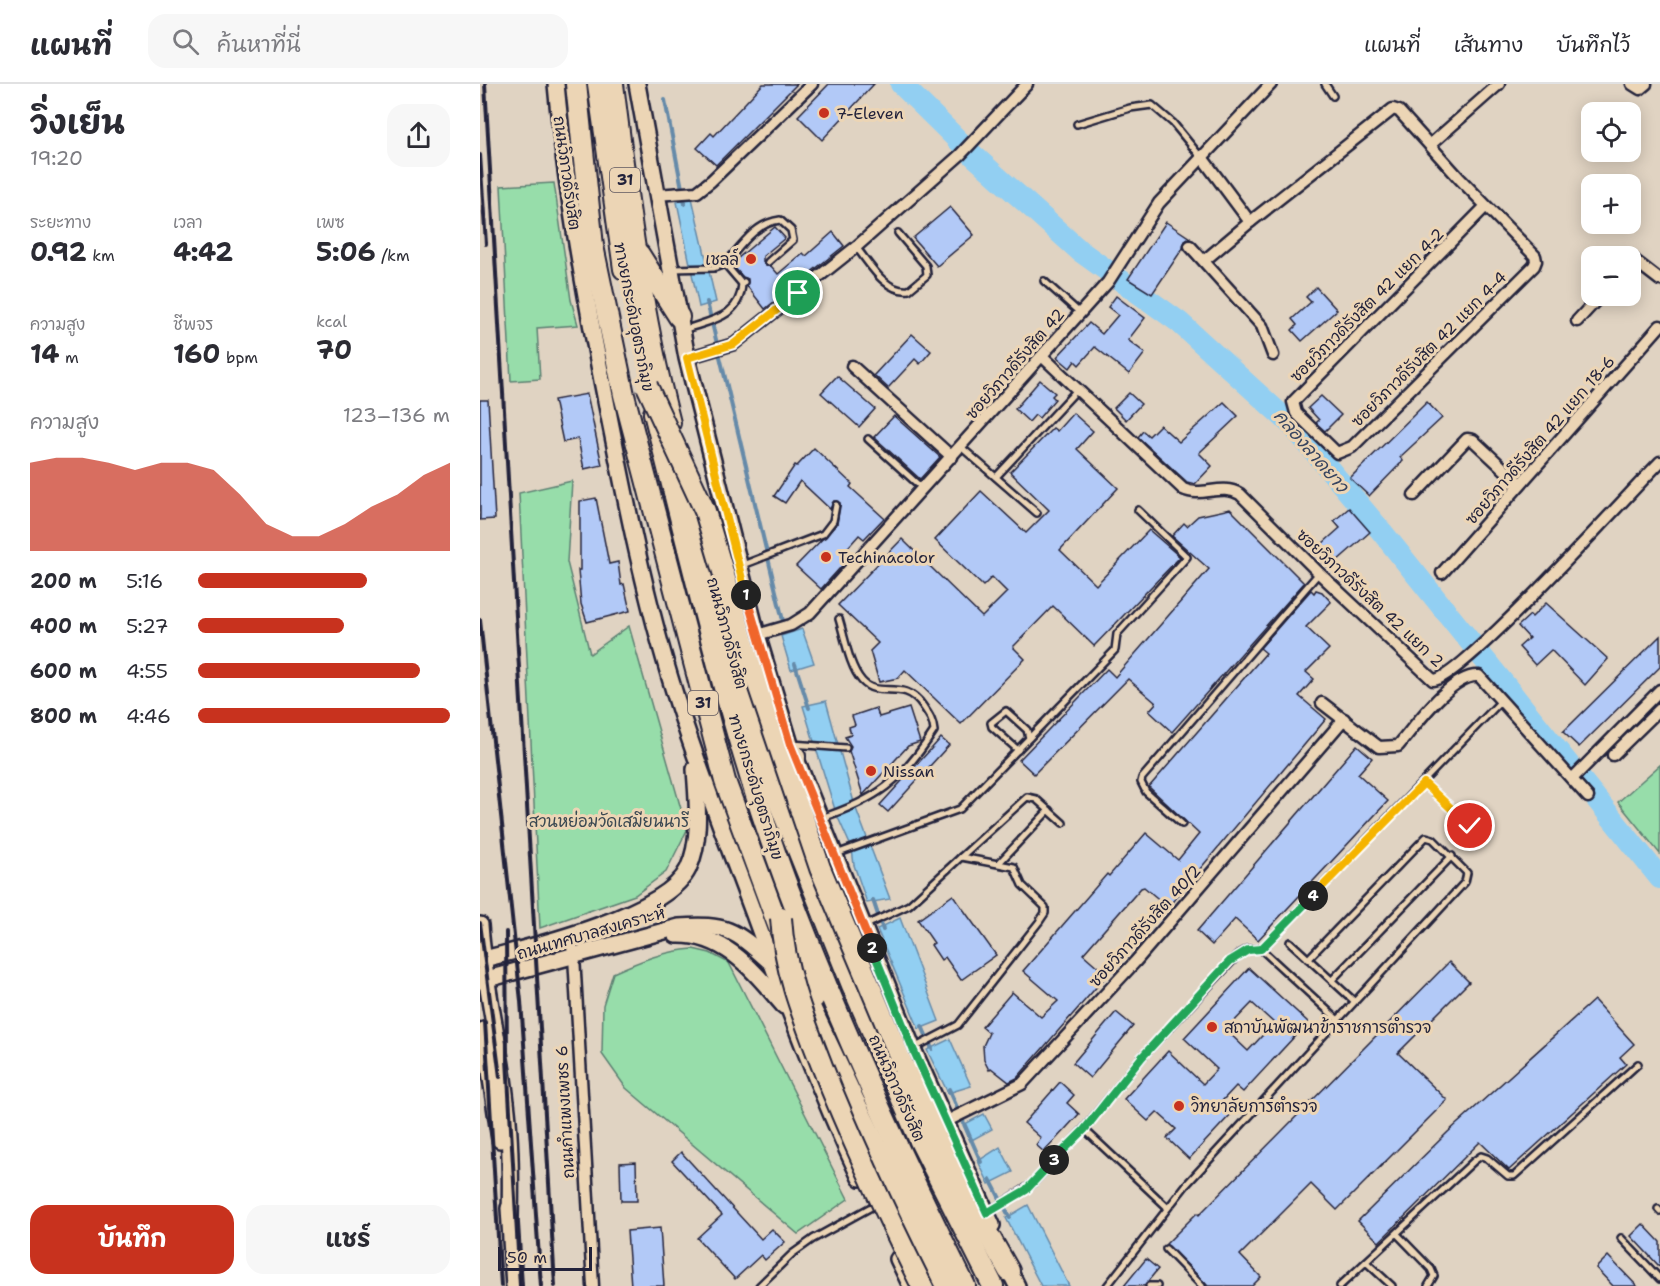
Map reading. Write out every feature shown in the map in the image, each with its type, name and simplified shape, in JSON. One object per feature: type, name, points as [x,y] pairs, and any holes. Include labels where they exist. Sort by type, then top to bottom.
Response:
[{"type":"highway","name":"ถนนวิภาวดีรังสิต","points":[[576,84],[593,246],[624,395],[725,781],[801,988],[852,1097],[947,1286]]},
{"type":"highway","name":"ทางยกระดับอุตราภิมุข","points":[[584,84],[599,242],[629,391],[714,719],[731,776],[780,918],[856,1099],[947,1286]]},
{"type":"highway","name":"ทางยกระดับอุตราภิมุข","points":[[598,84],[619,241],[647,386],[748,768],[784,879],[869,1086],[965,1286]]},
{"type":"highway","name":"ถนนวิภาวดีรังสิต","points":[[613,84],[633,244],[660,383],[764,765],[792,830],[852,985],[916,1131],[993,1286]]},
{"type":"highway","points":[[633,244],[680,324]]},
{"type":"highway","points":[[647,386],[705,511],[752,669],[820,868],[904,1067],[956,1176],[1013,1279]]},
{"type":"highway","points":[[792,830],[793,750]]},
{"type":"highway","points":[[780,918],[786,967],[809,1032],[884,1209],[922,1286]]},
{"type":"main road","name":"ถนนวิภาวดีรังสิต","points":[[556,84],[575,230],[613,435],[656,626],[693,751],[790,1013],[825,1100],[911,1286]]},
{"type":"main road","name":"ถนนวิภาวดีรังสิต","points":[[637,84],[687,358],[757,635],[793,750],[913,1049],[951,1119],[1013,1279]]},
{"type":"main road","name":"ถนนเทศบาลสงเคราะห์","points":[[481,959],[570,935],[642,907],[679,883],[688,868],[694,841],[697,804],[693,751]]},
{"type":"main road","points":[[480,925],[482,980],[506,1100],[512,1159],[510,1217]]},
{"type":"main road","name":"ถนนเทศบาลสงเคราะห์","points":[[482,980],[640,936],[678,927],[712,925],[747,941],[772,963]]},
{"type":"main road","points":[[640,936],[683,935],[712,941],[748,966],[790,1013]]},
{"type":"main road","points":[[480,1015],[510,1217],[514,1286]]},
{"type":"street","points":[[656,195],[694,192],[711,182],[812,84]]},
{"type":"street","points":[[687,358],[726,348],[856,247],[960,155],[1028,84]]},
{"type":"street","name":"ซอยวิภาวดีรังสิต 42","points":[[757,635],[786,627],[810,613],[1043,357],[1108,282],[1159,203],[1271,84]]},
{"type":"street","points":[[1430,145],[1499,84]]},
{"type":"street","points":[[1632,84],[1640,89],[1646,84]]},
{"type":"street","points":[[1205,260],[1393,109],[1399,111],[1486,206]]},
{"type":"street","points":[[1201,156],[1250,222]]},
{"type":"street","name":"ซอยวิภาวดีรังสิต 42 แยก 4-4","points":[[1337,453],[1352,447],[1534,266],[1536,259],[1486,206]]},
{"type":"street","name":"ซอยวิภาวดีรังสิต 42 แยก 4-2","points":[[1337,453],[1296,413],[1293,402],[1486,206]]},
{"type":"street","points":[[1190,246],[1263,326],[1273,355]]},
{"type":"street","points":[[1641,264],[1660,280]]},
{"type":"street","points":[[1577,321],[1591,306]]},
{"type":"street","name":"ซอยวิภาวดีรังสิต 42 แยก 18-6","points":[[1442,573],[1660,326]]},
{"type":"street","name":"ซอยวิภาวดีรังสิต 42 แยก 2","points":[[1043,357],[1076,391],[1183,489],[1199,492],[1224,488],[1240,494],[1429,678],[1439,680],[1490,639],[1660,462]]},
{"type":"street","points":[[852,366],[952,458]]},
{"type":"street","points":[[1414,495],[1467,439],[1473,440],[1520,484]]},
{"type":"street","points":[[1322,703],[1379,747],[1392,748],[1398,746],[1451,687],[1463,678],[1479,676],[1574,778],[1588,797]]},
{"type":"street","points":[[1574,778],[1660,690]]},
{"type":"street","points":[[1613,755],[1660,709]]},
{"type":"street","name":"ซอยวิภาวดีรังสิต 40/2","points":[[951,1119],[1022,1084],[1135,962],[1344,719]]},
{"type":"street","name":"ถนนกำแพงเพชร 6","points":[[570,935],[574,956],[593,1286]]},
{"type":"lane","points":[[1325,84],[1333,96]]},
{"type":"lane","points":[[1077,124],[1130,108],[1152,105],[1173,123],[1201,156]]},
{"type":"lane","points":[[670,269],[709,268],[725,264],[756,228],[768,221],[780,220],[791,230],[793,240],[768,262]]},
{"type":"lane","points":[[856,247],[888,285],[895,289],[909,290],[927,275],[926,266],[898,233]]},
{"type":"lane","points":[[680,324],[717,319],[733,310],[741,298],[743,283],[725,264]]},
{"type":"lane","points":[[1044,281],[1080,313]]},
{"type":"lane","points":[[996,477],[1076,391]]},
{"type":"lane","points":[[868,439],[924,489]]},
{"type":"lane","points":[[961,447],[1037,513]]},
{"type":"lane","points":[[739,567],[823,534],[833,521],[836,505]]},
{"type":"lane","points":[[834,855],[960,809],[1115,650],[1117,634],[1185,561],[1185,553],[1138,510]]},
{"type":"lane","points":[[1182,824],[1146,792],[1141,783],[1142,778],[1319,573]]},
{"type":"lane","points":[[820,818],[855,806],[880,793],[897,777],[934,731],[933,720],[918,699],[907,690],[894,688],[876,690],[862,682],[855,669],[839,619]]},
{"type":"lane","points":[[987,1213],[1026,1190],[1084,1130],[1142,1057],[1230,961],[1248,950],[1261,949],[1503,700]]},
{"type":"lane","points":[[1018,750],[991,725],[1003,710],[1027,730],[1028,740]]},
{"type":"lane","points":[[793,750],[814,746],[846,748]]},
{"type":"lane","points":[[1424,783],[1470,826]]},
{"type":"lane","points":[[863,926],[900,911],[918,899],[1027,797],[1036,799],[1063,823]]},
{"type":"lane","points":[[999,863],[1049,810]]},
{"type":"lane","points":[[1107,1286],[1167,1207],[1465,882],[1467,873],[1433,839],[1426,837],[1308,959]]},
{"type":"lane","points":[[1332,981],[1452,856]]},
{"type":"lane","points":[[913,1049],[958,1025],[1045,914],[1045,907],[1022,885],[1014,867],[961,857]]},
{"type":"lane","points":[[1290,942],[1354,1001]]},
{"type":"lane","points":[[1261,949],[1337,1019]]},
{"type":"lane","points":[[1340,1286],[1481,1156],[1487,1158],[1508,1176],[1514,1176],[1638,1064]]},
{"type":"lane","points":[[1084,1130],[1167,1207]]},
{"type":"lane","points":[[759,1286],[792,1254],[813,1239],[873,1206]]},
{"type":"lane","points":[[1397,1234],[1431,1269],[1434,1276],[1428,1286]]},
{"type":"lane","points":[[1621,1238],[1660,1279]]},
{"type":"lane","points":[[1166,1249],[1203,1286]]},
{"type":"lane","points":[[1366,1262],[1392,1286]]},
{"type":"lane","points":[[1149,1286],[1157,1286]]},
{"type":"green space","points":[[554,183],[571,300],[578,325],[537,328],[540,379],[511,381],[501,186]]},
{"type":"green space","name":"สวนหย่อมวัดเสมียนนารี","points":[[572,481],[567,562],[590,654],[629,626],[687,830],[666,872],[635,895],[540,928],[519,493]]},
{"type":"green space","points":[[1660,765],[1660,854],[1618,802]]},
{"type":"green space","points":[[693,949],[710,953],[729,963],[848,1199],[798,1234],[626,1088],[602,1054],[603,1005],[613,973],[652,957]]},
{"type":"water","points":[[692,198],[716,302],[699,307],[677,202]]},
{"type":"water","points":[[802,629],[814,663],[791,670],[781,636]]},
{"type":"water","points":[[826,701],[855,806],[890,899],[867,903],[854,865],[852,849],[836,813],[803,706]]},
{"type":"water","points":[[900,918],[939,1021],[919,1029],[877,929]]},
{"type":"water","points":[[950,1039],[971,1086],[948,1093],[927,1050]]},
{"type":"water","points":[[984,1114],[992,1129],[970,1141],[963,1125]]},
{"type":"water","points":[[1000,1147],[1013,1172],[989,1184],[978,1161]]},
{"type":"water","points":[[1028,1205],[1069,1286],[1041,1286],[1006,1218]]},
{"type":"building","points":[[763,84],[797,84],[716,165],[697,148],[711,133],[714,136]]},
{"type":"building","name":"7-Eleven","points":[[829,84],[874,84],[822,140],[798,116]]},
{"type":"building","points":[[950,207],[974,235],[937,266],[913,238]]},
{"type":"building","points":[[1166,222],[1190,238],[1185,241],[1183,248],[1152,294],[1128,279]]},
{"type":"building","points":[[775,227],[785,238],[763,256],[763,262],[766,266],[771,266],[778,274],[803,253],[806,256],[833,232],[844,246],[765,309],[747,286],[748,279],[743,277],[731,264]]},
{"type":"building","points":[[1316,287],[1337,310],[1302,341],[1292,330],[1297,325],[1292,319],[1311,302],[1306,297]]},
{"type":"building","points":[[1116,296],[1145,318],[1128,340],[1145,353],[1129,374],[1095,347],[1079,365],[1075,361],[1070,368],[1057,357],[1089,323],[1102,334],[1118,315],[1108,307]]},
{"type":"building","points":[[912,334],[931,351],[920,364],[915,359],[888,388],[874,375]]},
{"type":"building","points":[[837,376],[875,409],[859,427],[821,393]]},
{"type":"building","points":[[1040,380],[1055,393],[1052,396],[1055,399],[1039,418],[1035,415],[1029,422],[1015,409]]},
{"type":"building","points":[[1129,393],[1141,404],[1126,420],[1114,408]]},
{"type":"building","points":[[587,394],[602,465],[584,469],[578,439],[563,442],[554,400]]},
{"type":"building","points":[[1321,396],[1341,415],[1325,431],[1316,423],[1319,420],[1308,408]]},
{"type":"building","points":[[480,400],[488,400],[495,519],[480,520]]},
{"type":"building","points":[[1224,402],[1238,416],[1199,453],[1212,466],[1195,484],[1187,482],[1138,437],[1143,431],[1149,436],[1160,425],[1179,442]]},
{"type":"building","points":[[1427,402],[1442,418],[1400,457],[1403,461],[1369,496],[1350,478]]},
{"type":"building","points":[[1073,413],[1093,431],[1077,449],[1118,488],[1060,550],[1096,585],[1149,530],[1180,557],[1094,646],[1053,606],[1013,647],[1025,659],[961,724],[905,670],[898,678],[879,682],[870,651],[878,643],[838,605],[902,539],[982,617],[1007,592],[992,577],[983,586],[935,540],[981,491],[1026,533],[1049,510],[1010,472],[1053,428],[1057,431]]},
{"type":"building","points":[[894,416],[940,457],[920,479],[874,437]]},
{"type":"building","points":[[814,448],[852,484],[850,487],[884,518],[864,539],[859,535],[843,553],[849,558],[821,589],[796,566],[837,524],[840,503],[834,501],[830,509],[800,481],[785,503],[774,496],[795,465],[797,466]]},
{"type":"building","points":[[596,498],[609,564],[618,562],[621,585],[624,584],[630,611],[587,622],[581,604],[578,570],[580,570],[580,501]]},
{"type":"building","points":[[1349,508],[1370,532],[1329,568],[1314,551],[1340,528],[1334,521]]},
{"type":"building","points":[[1230,509],[1304,583],[1172,732],[1149,711],[1156,703],[1128,679],[1034,774],[1019,760],[1107,669],[1115,677],[1209,569],[1172,536],[1184,523],[1187,526],[1198,516]]},
{"type":"building","points":[[1311,590],[1314,593],[1316,590],[1322,592],[1331,602],[1306,627],[1329,649],[1306,672],[1314,679],[1299,696],[1326,719],[1168,907],[1144,887],[1141,888],[1083,954],[1107,975],[1017,1078],[1009,1082],[991,1068],[989,1070],[984,1060],[983,1046],[989,1033],[982,1027],[1012,992],[1041,1017],[1058,1001],[1023,971],[1107,874],[1109,876],[1146,833],[1178,860],[1199,834],[1149,787],[1266,653],[1260,648]]},
{"type":"building","points":[[1546,603],[1608,659],[1585,685],[1551,650],[1535,665],[1519,647],[1529,638],[1518,626],[1530,615],[1532,617]]},
{"type":"building","points":[[1660,636],[1660,667],[1579,747],[1563,732]]},
{"type":"building","name":"Nissan","points":[[876,708],[879,717],[909,708],[920,742],[908,746],[863,795],[849,751],[851,746],[845,737],[851,735],[849,727],[855,725],[852,716]]},
{"type":"building","points":[[941,738],[949,745],[888,812],[880,805]]},
{"type":"building","points":[[1357,745],[1372,758],[1358,774],[1388,801],[1258,940],[1235,919],[1212,945],[1197,931]]},
{"type":"building","points":[[953,895],[996,955],[961,980],[945,957],[941,960],[931,945],[934,943],[918,920]]},
{"type":"building","points":[[1449,962],[1469,982],[1398,1053],[1447,1100],[1337,1210],[1311,1184],[1240,1255],[1261,1277],[1252,1286],[1208,1286],[1166,1244],[1197,1213],[1199,1215]]},
{"type":"building","points":[[1249,968],[1308,1022],[1243,1092],[1236,1086],[1222,1101],[1233,1112],[1189,1159],[1167,1138],[1176,1129],[1157,1112],[1148,1121],[1124,1099],[1168,1051],[1203,1084],[1217,1069],[1184,1038]],"holes":[[[1252,1003],[1274,1023],[1248,1051],[1226,1030]]]},
{"type":"building","points":[[1594,1000],[1634,1044],[1620,1057],[1626,1064],[1509,1170],[1480,1142],[1379,1242],[1358,1221],[1448,1132]]},
{"type":"building","points":[[1116,1012],[1133,1026],[1090,1078],[1073,1063]]},
{"type":"building","points":[[1060,1082],[1074,1095],[1067,1103],[1079,1114],[1044,1152],[1036,1145],[1041,1138],[1024,1123]]},
{"type":"building","points":[[681,1152],[761,1239],[772,1229],[785,1242],[765,1260],[761,1255],[735,1279],[697,1238],[722,1215],[672,1161]]},
{"type":"building","points":[[636,1162],[637,1201],[621,1201],[620,1163]]},
{"type":"building","points":[[1643,1224],[1660,1242],[1660,1267],[1631,1236]]},
{"type":"building","points":[[660,1228],[664,1286],[631,1286],[627,1231]]},
{"type":"building","points":[[1608,1256],[1637,1286],[1613,1286],[1596,1268]]},
{"type":"building","points":[[1146,1259],[1158,1269],[1144,1286],[1124,1286]]},
{"type":"waterway","name":"คลองลาดยาว","points":[[901,84],[973,155],[1080,251],[1179,322],[1292,425],[1382,532],[1660,878]]},
{"type":"waterway","points":[[665,100],[685,204]]},
{"type":"waterway","points":[[707,302],[784,625]]},
{"type":"waterway","points":[[795,664],[809,708]]},
{"type":"waterway","points":[[873,900],[883,930]]},
{"type":"waterway","points":[[922,1026],[932,1049]]},
{"type":"waterway","points":[[949,1089],[981,1162]]},
{"type":"waterway","points":[[990,1179],[1010,1218]]},
{"type":"railway","points":[[485,84],[555,1286]]},
{"type":"railway","points":[[480,155],[486,244]]},
{"type":"railway","points":[[480,620],[521,1001],[541,1286]]},
{"type":"railway","points":[[480,923],[500,1077]]},
{"type":"railway","points":[[506,932],[507,1059],[520,1286]]},
{"type":"railway","points":[[485,1022],[501,1286]]},
{"type":"place","name":"7-Eleven","points":[[824,113]]},
{"type":"place","name":"เชลล์","points":[[751,259]]},
{"type":"place","name":"Techinacolor","points":[[826,557]]},
{"type":"place","name":"Nissan","points":[[871,771]]},
{"type":"place","name":"สถาบันพัฒนาข้าราชการตำรวจ","points":[[1212,1027]]},
{"type":"place","name":"วิทยาลัยการตำรวจ","points":[[1179,1106]]},
{"type":"route","points":[[798,293],[729,347],[687,358],[757,635],[790,744],[913,1049],[987,1213],[1026,1190],[1084,1130],[1142,1057],[1230,961],[1248,950],[1261,949],[1424,783],[1470,826]]}]
